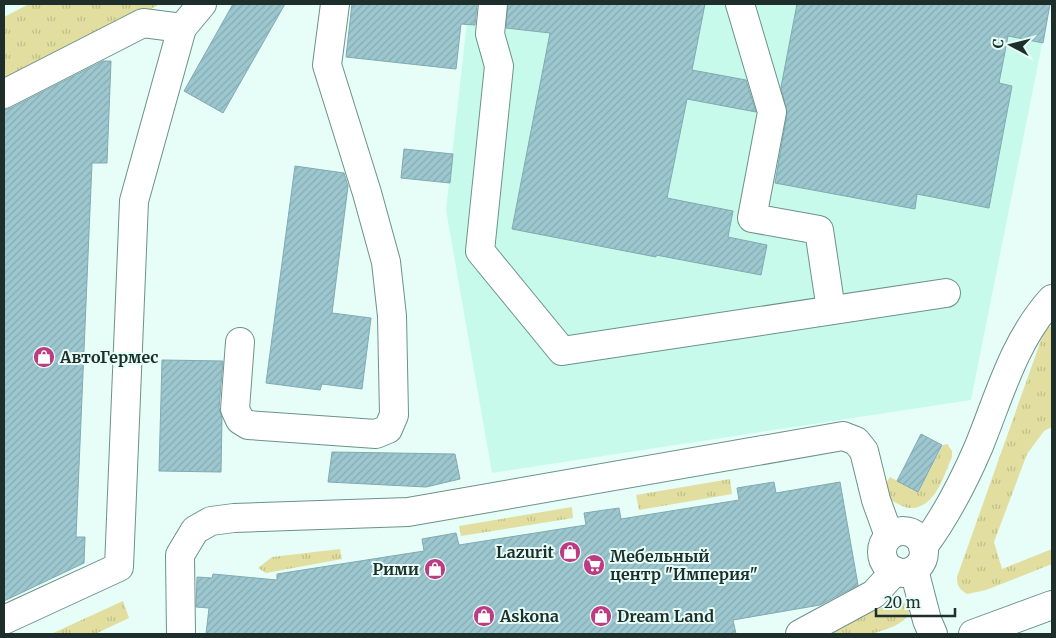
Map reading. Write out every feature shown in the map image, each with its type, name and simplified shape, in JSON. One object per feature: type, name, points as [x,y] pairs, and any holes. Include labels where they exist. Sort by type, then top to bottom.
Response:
[{"type":"main road","points":[[4,620],[119,566],[134,201],[182,28],[202,4]]},
{"type":"main road","points":[[240,342],[235,409],[240,420],[248,425],[376,434],[388,429],[394,415],[392,316],[386,262],[367,193],[327,65],[334,4]]},
{"type":"main road","points":[[493,4],[490,34],[499,66],[480,251],[562,351],[946,292]]},
{"type":"main road","points":[[740,4],[772,112],[752,218],[819,230],[831,310]]},
{"type":"main road","points":[[4,94],[143,23],[182,28]]},
{"type":"main road","points":[[800,634],[874,594],[911,562],[933,533],[964,479],[1010,364],[1028,331],[1052,299]]},
{"type":"main road","points":[[181,634],[180,555],[195,530],[211,521],[234,518],[408,512],[843,436],[856,441],[864,451],[876,500],[889,536]]},
{"type":"main road","points":[[911,562],[888,567],[882,554],[882,548],[889,536],[902,530],[921,540],[911,562],[927,620],[933,634]]},
{"type":"main road","points":[[973,634],[1052,605]]},
{"type":"shaded area","points":[[469,4],[1050,4],[971,400],[492,473],[446,210]]},
{"type":"green space","points":[[29,4],[159,4],[139,17],[4,85],[4,17]]},
{"type":"green space","points":[[1046,326],[1052,327],[1052,427],[1044,431],[1027,454],[994,542],[1002,569],[1052,549],[1052,564],[986,590],[967,594],[959,587],[957,577]]},
{"type":"green space","points":[[947,444],[952,451],[952,457],[942,482],[926,503],[918,507],[909,508],[891,500],[887,486],[890,477],[918,492],[943,445]]},
{"type":"green space","points":[[730,479],[732,494],[639,510],[636,495]]},
{"type":"green space","points":[[572,507],[573,518],[461,536],[459,526]]},
{"type":"green space","points":[[340,549],[342,559],[266,573],[258,568],[272,557]]},
{"type":"green space","points":[[123,601],[129,618],[95,634],[51,634]]},
{"type":"green space","points":[[897,601],[907,605],[909,614],[895,626],[864,635],[822,634]]},
{"type":"building","points":[[233,4],[285,4],[223,113],[184,91]]},
{"type":"building","points":[[352,4],[477,4],[475,25],[461,24],[456,69],[346,57]]},
{"type":"building","points":[[508,4],[705,4],[692,70],[746,80],[756,112],[687,99],[667,198],[733,211],[728,237],[767,245],[761,275],[512,229],[550,33],[506,28]]},
{"type":"building","points":[[797,4],[1050,4],[1043,43],[1008,36],[999,83],[1012,86],[989,208],[917,194],[915,209],[775,183],[787,114],[781,87]]},
{"type":"building","name":"АвтоГермес","points":[[103,61],[111,61],[107,163],[92,163],[76,537],[85,537],[84,563],[4,601],[4,110]]},
{"type":"building","points":[[404,149],[453,154],[450,183],[401,178]]},
{"type":"building","points":[[295,166],[344,173],[348,186],[332,313],[371,318],[362,389],[322,384],[320,390],[266,383]]},
{"type":"building","points":[[162,360],[223,361],[219,408],[222,418],[221,472],[159,471]]},
{"type":"building","points":[[921,434],[942,445],[918,492],[897,481]]},
{"type":"building","points":[[332,452],[455,454],[460,479],[426,487],[328,482]]},
{"type":"building","name":"Мебельный центр \"Империя\"","points":[[774,482],[776,493],[840,482],[858,585],[820,605],[733,620],[736,634],[206,634],[209,608],[196,607],[197,577],[212,578],[213,574],[277,580],[277,574],[424,551],[422,539],[456,533],[459,545],[586,525],[584,513],[619,508],[621,519],[739,500],[737,488]]},
{"type":"place","name":"АвтоГермес","points":[[44,357]]},
{"type":"place","name":"Lazurit","points":[[570,552]]},
{"type":"place","name":"Мебельный центр \"Империя\"","points":[[594,565]]},
{"type":"place","name":"Рими","points":[[435,569]]},
{"type":"place","name":"Askona","points":[[484,616]]},
{"type":"place","name":"Dream Land","points":[[601,616]]}]
